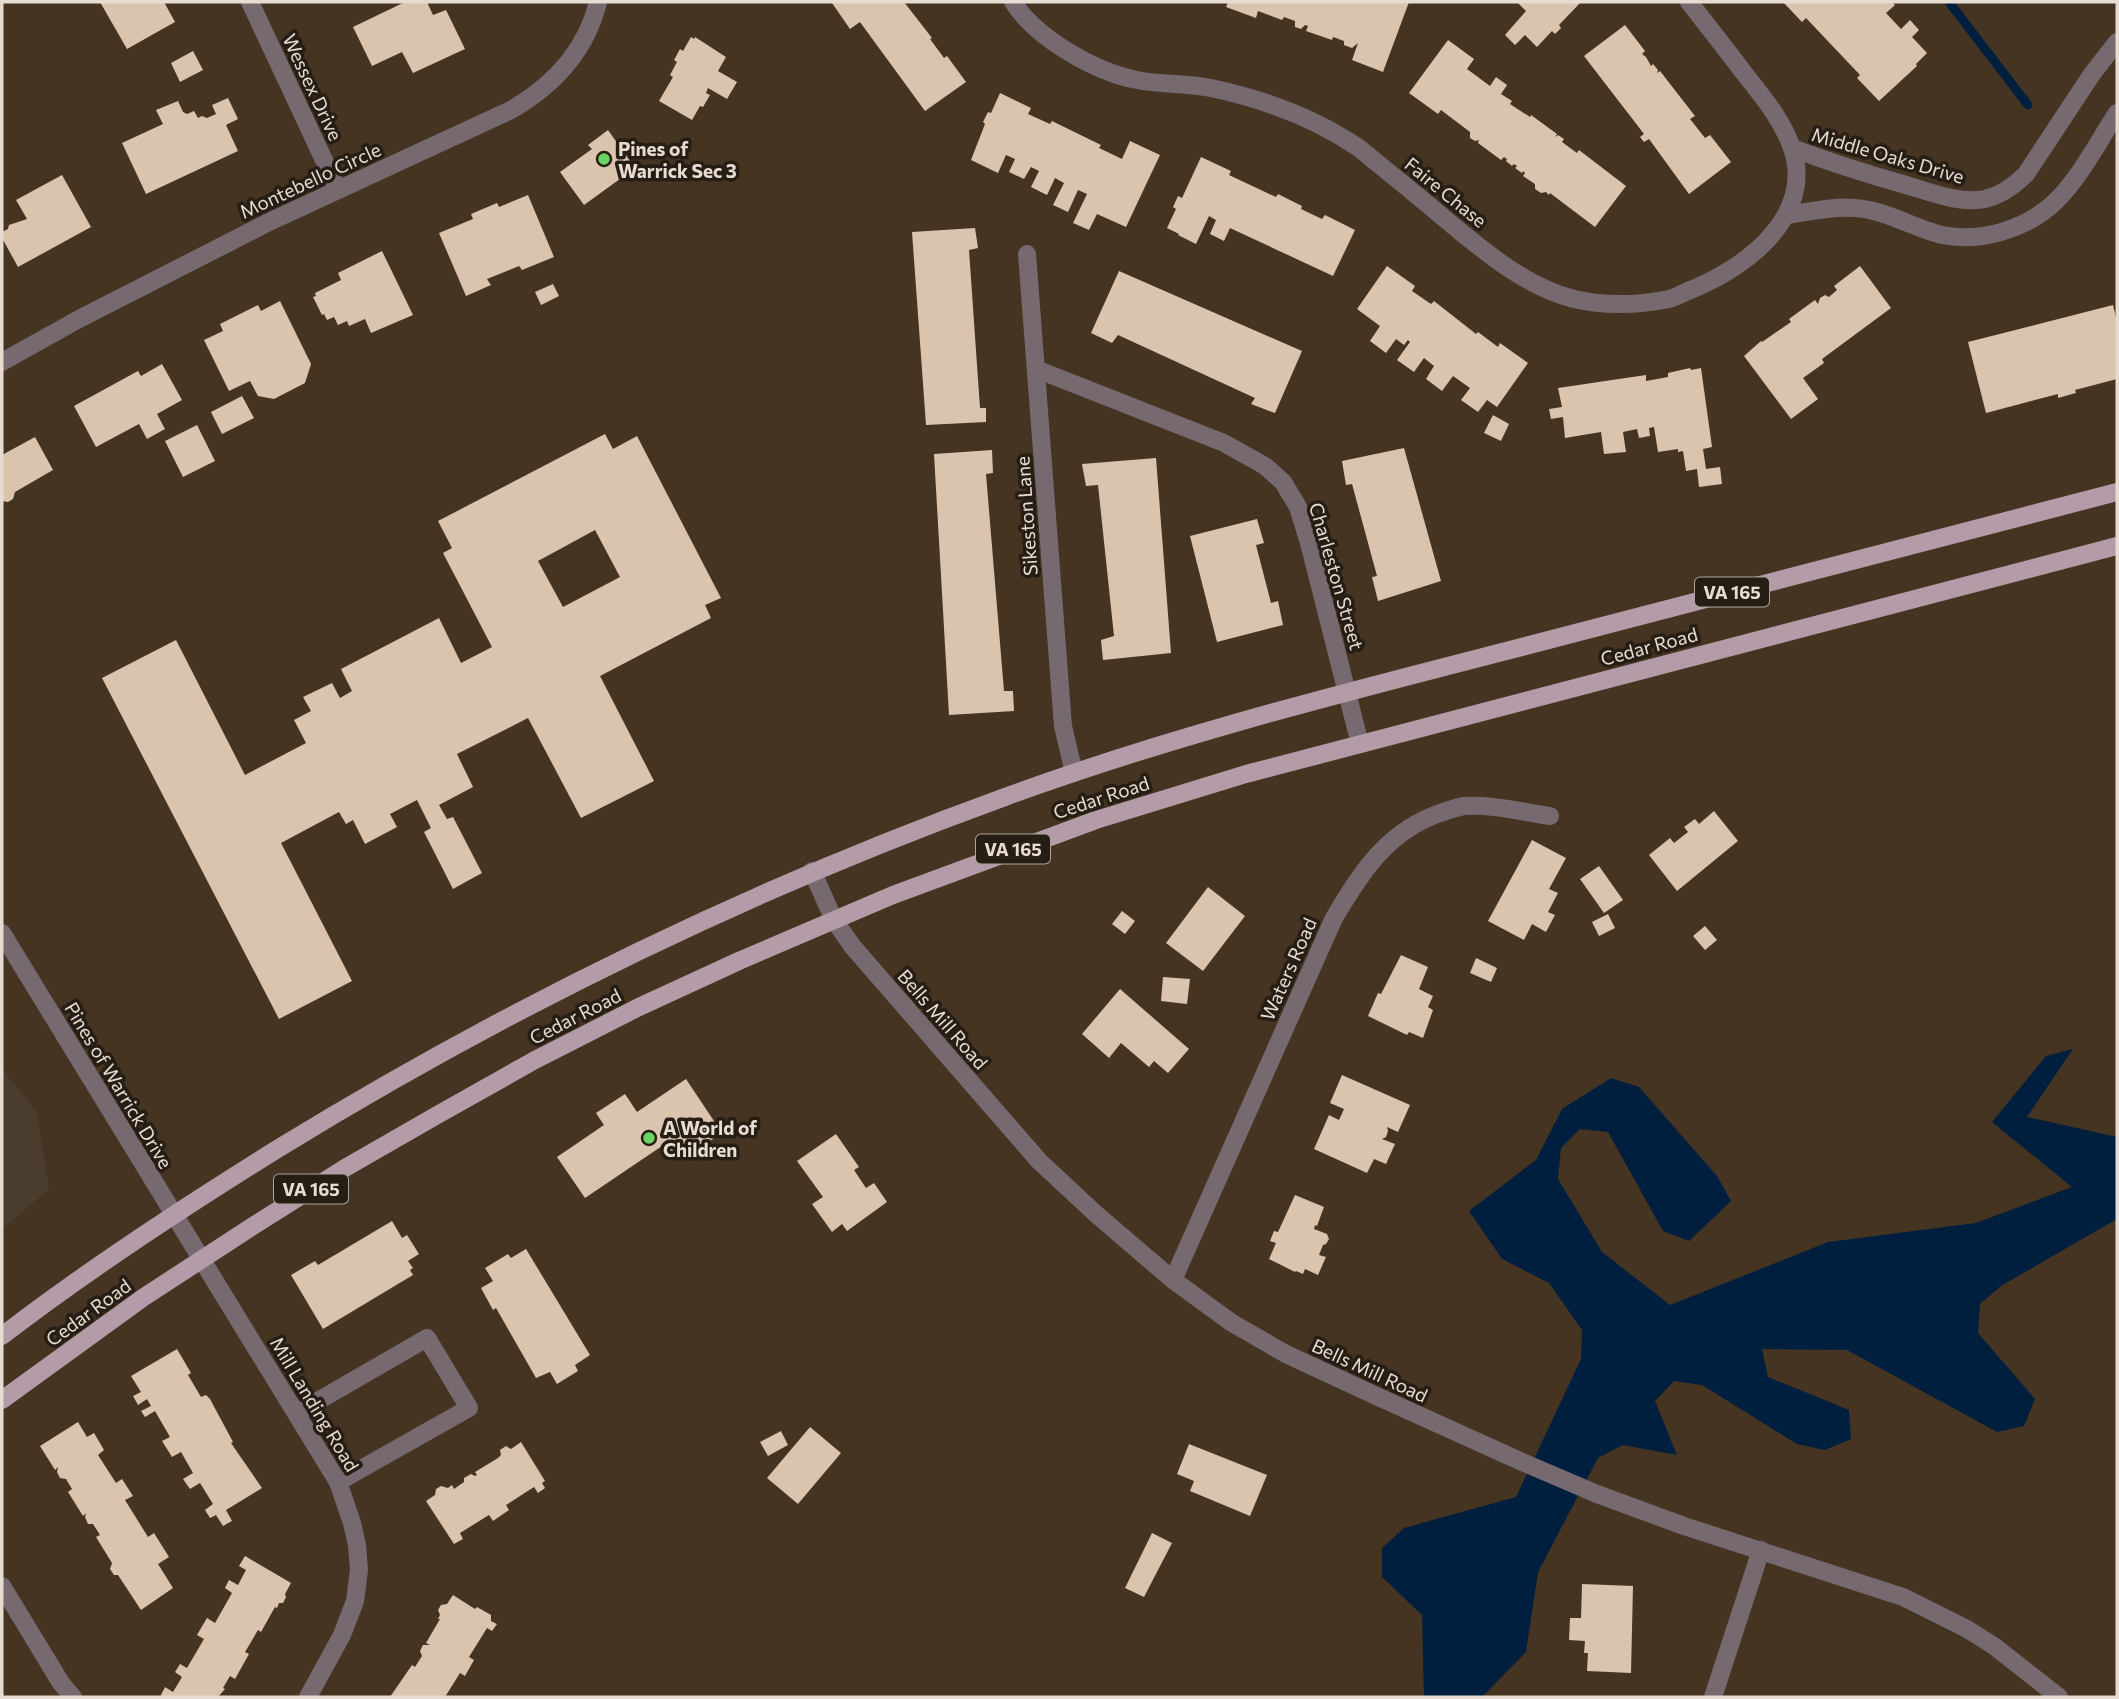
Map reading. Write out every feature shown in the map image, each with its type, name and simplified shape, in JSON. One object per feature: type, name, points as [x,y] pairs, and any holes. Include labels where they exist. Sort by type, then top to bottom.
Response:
[{"type":"main road","name":"Cedar Road","points":[[2,1336],[55,1296],[174,1215],[335,1114],[473,1035],[602,968],[701,920],[812,872],[1005,797],[1208,731],[2117,492]]},
{"type":"main road","name":"Cedar Road","points":[[2,1400],[144,1297],[345,1168],[535,1060],[639,1007],[834,920],[985,860],[1096,820],[1246,774],[2117,546]]},
{"type":"street","name":"Wessex Drive","points":[[250,2],[338,190]]},
{"type":"street","name":"Montebello Circle","points":[[2,362],[79,319],[259,227],[526,101],[553,81],[577,54],[594,18],[598,2]]},
{"type":"street","name":"Faire Chase","points":[[1013,2],[1033,26],[1073,56],[1094,66],[1138,80],[1209,88],[1259,101],[1336,132],[1495,260],[1548,290],[1574,299],[1628,304],[1670,298],[1716,280],[1770,239],[1786,215],[1795,194],[1797,172],[1792,148]]},
{"type":"street","name":"Middle Oaks Drive","points":[[1689,2],[1774,111],[1792,148],[1825,161],[1945,196],[1983,200],[2015,185],[2026,174],[2092,74],[2117,42]]},
{"type":"street","points":[[1786,215],[1853,208],[1880,213],[1945,235],[1981,237],[1997,233],[2037,216],[2055,202],[2071,183],[2117,113]]},
{"type":"street","name":"Sikeston Lane","points":[[1027,254],[1063,726],[1074,773]]},
{"type":"street","name":"Charleston Street","points":[[1036,369],[1224,443],[1265,466],[1283,482],[1298,508],[1309,543],[1360,744]]},
{"type":"street","name":"Waters Road","points":[[1173,1280],[1334,918],[1354,884],[1380,851],[1402,831],[1431,816],[1461,806],[1550,816]]},
{"type":"street","name":"Bells Mill Road","points":[[812,872],[834,920],[876,974],[1039,1161],[1173,1280],[1232,1323],[1286,1354],[1597,1494],[1684,1526],[1903,1597],[1967,1629],[1994,1646],[2059,1697]]},
{"type":"street","name":"Pines of Warrick Drive","points":[[2,933],[202,1260]]},
{"type":"street","name":"Mill Landing Road","points":[[202,1260],[338,1482],[357,1545],[359,1570],[355,1601],[342,1635],[308,1697]]},
{"type":"street","points":[[298,1413],[427,1338],[469,1408],[338,1482]]},
{"type":"street","points":[[1713,1697],[1761,1550]]},
{"type":"street","points":[[2,1587],[61,1683],[73,1697]]},
{"type":"shaded area","points":[[2,1069],[37,1112],[49,1189],[2,1229]]},
{"type":"water","points":[[2073,1049],[2027,1117],[2117,1137],[2117,1219],[2001,1286],[1980,1304],[1978,1333],[2035,1399],[2024,1426],[1997,1432],[1847,1350],[1762,1349],[1768,1377],[1849,1410],[1851,1439],[1825,1450],[1797,1444],[1702,1385],[1674,1381],[1655,1401],[1677,1455],[1623,1445],[1598,1458],[1538,1572],[1526,1652],[1482,1697],[1424,1697],[1422,1615],[1382,1577],[1382,1548],[1404,1528],[1516,1497],[1581,1359],[1582,1330],[1549,1283],[1502,1259],[1469,1211],[1536,1160],[1562,1109],[1611,1078],[1639,1087],[1717,1176],[1731,1201],[1689,1241],[1663,1231],[1608,1132],[1580,1129],[1561,1148],[1558,1179],[1602,1252],[1670,1305],[1828,1242],[1976,1223],[2072,1187],[1992,1122],[2046,1056]]},
{"type":"building","points":[[100,2],[164,2],[175,22],[127,49]]},
{"type":"building","points":[[405,2],[427,2],[433,15],[446,10],[465,49],[413,73],[402,52],[372,66],[353,27]]},
{"type":"building","points":[[833,2],[904,2],[944,58],[947,56],[966,82],[925,111],[860,22],[850,29]]},
{"type":"building","points":[[1228,2],[1409,2],[1383,72],[1352,60],[1358,43],[1352,48],[1344,45],[1344,41],[1306,31],[1308,26],[1305,25],[1301,29],[1295,27],[1295,21],[1284,17],[1282,20],[1258,11],[1256,18],[1226,7]]},
{"type":"building","points":[[1517,2],[1581,2],[1559,25],[1561,28],[1555,34],[1552,31],[1537,47],[1525,35],[1515,45],[1505,35],[1526,11]]},
{"type":"building","points":[[1783,2],[1892,2],[1895,5],[1886,13],[1901,29],[1910,20],[1919,30],[1912,37],[1927,53],[1917,66],[1879,101],[1857,78],[1860,75],[1806,18],[1802,22]]},
{"type":"building","points":[[1625,25],[1645,51],[1642,54],[1651,66],[1653,64],[1658,70],[1657,73],[1660,71],[1695,116],[1690,119],[1705,138],[1710,135],[1731,162],[1689,194],[1649,139],[1644,142],[1640,137],[1644,134],[1584,56]]},
{"type":"building","points":[[691,37],[726,57],[718,71],[737,82],[727,99],[708,88],[706,93],[710,95],[692,120],[659,101],[673,77],[670,75],[677,62],[674,60]]},
{"type":"building","points":[[1448,40],[1474,59],[1467,69],[1490,86],[1496,77],[1507,85],[1501,94],[1512,101],[1510,104],[1530,117],[1531,115],[1557,134],[1555,137],[1558,135],[1564,139],[1562,142],[1577,153],[1579,150],[1626,186],[1595,227],[1550,193],[1541,193],[1535,189],[1535,184],[1523,176],[1523,171],[1522,173],[1515,168],[1517,166],[1514,164],[1512,166],[1504,157],[1501,160],[1478,143],[1479,140],[1470,138],[1470,132],[1441,110],[1438,114],[1409,93]]},
{"type":"building","points":[[193,51],[203,70],[180,82],[171,63]]},
{"type":"building","points":[[1000,93],[1031,108],[1028,114],[1050,124],[1052,121],[1101,145],[1099,148],[1122,159],[1130,141],[1160,155],[1126,227],[1097,214],[1089,230],[1073,223],[1087,194],[1078,190],[1068,212],[1053,205],[1064,183],[1055,178],[1047,195],[1031,187],[1039,171],[1031,167],[1024,179],[1009,172],[1015,159],[1006,155],[998,173],[971,160],[985,124],[983,122],[988,112],[991,113]]},
{"type":"building","points":[[228,98],[238,119],[226,125],[238,151],[146,194],[122,143],[163,124],[156,110],[178,101],[183,112],[187,114],[194,111],[198,118],[207,118],[216,114],[212,105]]},
{"type":"building","name":"Pines of Warrick Sec 3","points":[[608,130],[635,168],[584,205],[560,172],[592,149],[588,145]]},
{"type":"building","points":[[1201,157],[1231,171],[1229,175],[1276,197],[1278,194],[1322,219],[1325,215],[1355,230],[1333,276],[1230,228],[1224,241],[1210,234],[1216,220],[1209,216],[1196,244],[1167,228],[1176,209],[1173,207],[1178,196],[1182,198]]},
{"type":"building","points":[[62,175],[91,227],[18,267],[2,238],[2,232],[8,229],[9,225],[27,219],[16,200]]},
{"type":"building","points":[[528,195],[554,257],[522,270],[519,266],[487,279],[491,285],[466,296],[439,233],[473,219],[471,214],[497,203],[499,207]]},
{"type":"building","points":[[975,228],[978,248],[969,250],[980,408],[986,408],[986,422],[926,425],[912,232]]},
{"type":"building","points":[[382,251],[413,315],[371,333],[365,319],[349,326],[347,321],[338,325],[334,317],[327,320],[313,297],[316,296],[315,293],[341,280],[338,273]]},
{"type":"building","points":[[1387,266],[1415,286],[1412,291],[1431,304],[1434,301],[1476,334],[1478,332],[1498,347],[1500,343],[1528,363],[1497,407],[1487,400],[1478,412],[1461,400],[1470,388],[1453,376],[1442,391],[1426,379],[1434,366],[1424,358],[1414,372],[1397,360],[1410,342],[1408,340],[1404,345],[1396,339],[1386,353],[1370,341],[1380,326],[1357,309]]},
{"type":"building","points":[[1860,266],[1891,308],[1822,359],[1824,363],[1803,378],[1818,399],[1791,419],[1744,356],[1761,341],[1791,322],[1789,319],[1815,300],[1818,304],[1820,298],[1825,295],[1829,297],[1837,290],[1834,286]]},
{"type":"building","points":[[1119,271],[1302,351],[1275,413],[1251,404],[1255,398],[1118,335],[1112,343],[1091,333]]},
{"type":"building","points":[[553,284],[559,296],[541,305],[535,292]]},
{"type":"building","points":[[280,301],[311,364],[305,383],[274,399],[258,396],[250,381],[229,391],[204,340],[223,331],[220,324],[258,305],[261,311]]},
{"type":"building","points":[[2113,305],[2117,322],[2117,379],[2075,390],[2076,393],[2058,398],[2058,394],[1986,413],[1968,342]]},
{"type":"building","points":[[162,364],[182,400],[157,414],[165,429],[147,439],[139,424],[96,447],[74,406],[138,371],[141,376]]},
{"type":"building","points":[[1701,368],[1712,447],[1703,449],[1706,469],[1720,467],[1722,484],[1699,487],[1697,469],[1686,471],[1683,451],[1678,452],[1678,449],[1658,452],[1654,427],[1649,428],[1650,436],[1639,438],[1637,429],[1623,432],[1626,452],[1604,454],[1601,432],[1565,438],[1563,417],[1551,419],[1549,409],[1562,407],[1558,388],[1646,375],[1646,381],[1668,377],[1668,373]]},
{"type":"building","points":[[242,396],[254,418],[222,434],[211,412]]},
{"type":"building","points":[[1493,415],[1509,424],[1501,441],[1484,433]]},
{"type":"building","points":[[197,425],[215,461],[183,477],[165,441]]},
{"type":"building","points":[[605,434],[613,449],[637,436],[721,598],[705,605],[711,618],[600,676],[654,781],[581,818],[528,718],[457,754],[473,787],[439,805],[447,819],[453,817],[482,873],[453,889],[424,832],[431,828],[417,800],[390,814],[397,827],[365,844],[353,820],[346,824],[339,812],[281,843],[352,981],[279,1019],[102,678],[176,640],[245,775],[306,743],[294,720],[311,711],[303,697],[332,683],[340,698],[352,691],[341,669],[439,618],[461,663],[492,647],[443,553],[452,548],[438,521]],"holes":[[[595,530],[620,577],[563,607],[538,561]]]},
{"type":"building","points":[[35,437],[53,470],[15,492],[13,499],[2,501],[2,455]]},
{"type":"building","points":[[1404,448],[1441,581],[1378,601],[1372,577],[1377,576],[1352,484],[1346,485],[1342,461]]},
{"type":"building","points":[[992,450],[993,473],[986,474],[1004,691],[1013,691],[1014,711],[949,715],[934,454]]},
{"type":"building","points":[[1156,458],[1171,653],[1103,660],[1101,640],[1114,636],[1098,485],[1086,486],[1082,464]]},
{"type":"building","points":[[1257,519],[1264,543],[1256,545],[1271,603],[1278,601],[1283,625],[1217,642],[1190,536]]},
{"type":"building","points":[[1714,811],[1738,841],[1677,891],[1649,855],[1670,838],[1674,843],[1688,832],[1684,827],[1695,819],[1699,824]]},
{"type":"building","points":[[1532,840],[1566,858],[1549,889],[1558,893],[1548,912],[1555,915],[1546,932],[1532,924],[1524,940],[1488,921]]},
{"type":"building","points":[[1599,866],[1623,900],[1604,913],[1580,879]]},
{"type":"building","points":[[1208,887],[1245,916],[1203,971],[1166,943]]},
{"type":"building","points":[[1122,911],[1135,921],[1125,934],[1112,924]]},
{"type":"building","points":[[1608,914],[1615,928],[1599,936],[1592,922]]},
{"type":"building","points":[[1705,926],[1717,940],[1705,950],[1693,936]]},
{"type":"building","points":[[1401,955],[1428,967],[1419,989],[1433,996],[1428,1007],[1433,1010],[1423,1038],[1409,1032],[1407,1035],[1368,1016],[1378,993],[1381,994]]},
{"type":"building","points":[[1476,958],[1497,968],[1491,982],[1470,973]]},
{"type":"building","points":[[1163,977],[1190,979],[1187,1004],[1161,1001]]},
{"type":"building","points":[[1120,989],[1189,1049],[1168,1073],[1154,1061],[1149,1067],[1121,1043],[1109,1058],[1082,1034]]},
{"type":"building","points":[[1342,1075],[1410,1105],[1398,1132],[1387,1127],[1386,1137],[1382,1139],[1395,1144],[1386,1164],[1374,1159],[1367,1173],[1314,1149],[1329,1115],[1339,1120],[1344,1109],[1330,1103]]},
{"type":"building","name":"A World of Children","points":[[686,1079],[722,1133],[677,1160],[665,1144],[585,1198],[557,1157],[604,1125],[596,1113],[625,1094],[637,1112]]},
{"type":"building","points":[[836,1134],[859,1167],[854,1170],[866,1188],[874,1183],[887,1202],[847,1231],[842,1224],[832,1232],[812,1204],[823,1197],[797,1161]]},
{"type":"building","points":[[1295,1195],[1324,1207],[1314,1229],[1327,1234],[1329,1239],[1319,1255],[1326,1257],[1318,1275],[1305,1269],[1303,1274],[1295,1272],[1269,1259],[1276,1243],[1270,1241],[1274,1231],[1278,1232]]},
{"type":"building","points":[[392,1221],[402,1238],[407,1235],[419,1254],[408,1261],[413,1268],[410,1270],[413,1275],[323,1329],[291,1275],[315,1261],[318,1265]]},
{"type":"building","points":[[526,1249],[590,1355],[575,1365],[578,1371],[557,1384],[550,1372],[536,1378],[496,1308],[493,1310],[481,1288],[493,1281],[485,1268],[508,1254],[511,1258]]},
{"type":"building","points":[[177,1349],[201,1397],[206,1395],[210,1399],[233,1442],[231,1443],[262,1488],[226,1510],[232,1521],[223,1526],[216,1515],[210,1518],[205,1510],[213,1504],[200,1483],[190,1489],[183,1479],[193,1473],[181,1452],[172,1457],[162,1441],[170,1437],[155,1411],[145,1417],[141,1411],[151,1406],[147,1399],[138,1405],[133,1396],[141,1392],[131,1376]]},
{"type":"building","points":[[78,1422],[87,1437],[94,1433],[104,1450],[98,1455],[116,1483],[122,1479],[133,1496],[125,1500],[148,1537],[154,1533],[169,1557],[158,1564],[173,1588],[141,1610],[118,1575],[114,1575],[110,1569],[112,1563],[96,1537],[100,1535],[93,1524],[88,1524],[86,1513],[83,1516],[68,1492],[72,1489],[66,1479],[60,1478],[58,1467],[55,1470],[40,1446]]},
{"type":"building","points":[[810,1427],[841,1453],[798,1504],[767,1478]]},
{"type":"building","points":[[781,1431],[788,1445],[768,1456],[760,1442]]},
{"type":"building","points":[[521,1442],[545,1481],[542,1483],[545,1488],[538,1493],[534,1487],[506,1505],[509,1510],[493,1521],[489,1515],[460,1533],[463,1539],[454,1544],[426,1501],[435,1495],[436,1489],[452,1485],[454,1489],[464,1482],[464,1478],[471,1474],[477,1475],[475,1472],[498,1458],[501,1455],[500,1450],[506,1446],[511,1449]]},
{"type":"building","points":[[1189,1444],[1267,1475],[1250,1516],[1190,1491],[1194,1481],[1177,1474]]},
{"type":"building","points":[[1152,1533],[1172,1543],[1144,1597],[1125,1588]]},
{"type":"building","points":[[245,1556],[291,1583],[283,1603],[275,1607],[261,1632],[258,1630],[245,1652],[249,1654],[235,1679],[230,1676],[223,1688],[225,1689],[218,1697],[160,1697],[165,1687],[173,1692],[182,1677],[175,1672],[180,1664],[187,1668],[204,1639],[197,1635],[207,1618],[215,1623],[232,1593],[225,1588],[229,1580],[238,1585],[246,1570],[239,1566]]},
{"type":"building","points":[[1582,1584],[1633,1586],[1631,1673],[1587,1671],[1588,1653],[1584,1653],[1585,1641],[1569,1640],[1570,1618],[1581,1618]]},
{"type":"building","points":[[453,1595],[475,1609],[477,1607],[491,1615],[491,1621],[497,1624],[492,1631],[487,1628],[469,1657],[474,1660],[465,1676],[460,1673],[445,1697],[390,1697],[412,1665],[415,1667],[422,1656],[420,1651],[423,1645],[430,1645],[426,1643],[440,1619],[438,1610],[441,1605],[447,1604]]},
{"type":"waterway","points":[[1949,2],[2028,105]]},
{"type":"place","name":"Pines of Warrick Sec 3","points":[[604,159]]},
{"type":"place","name":"A World of Children","points":[[649,1138]]}]
